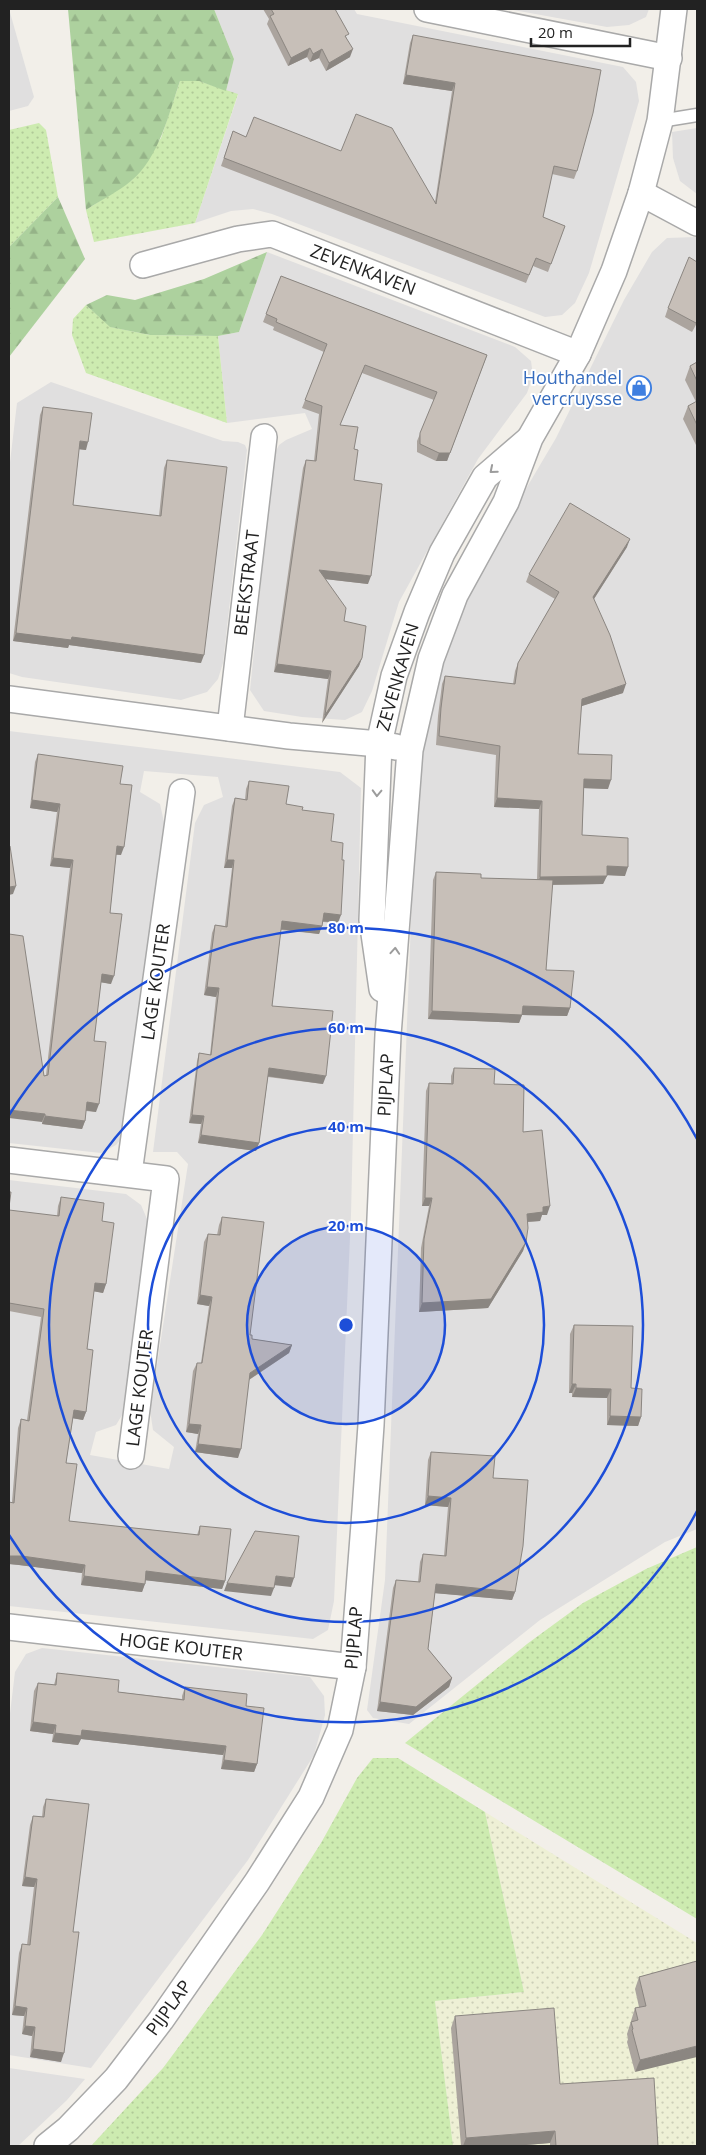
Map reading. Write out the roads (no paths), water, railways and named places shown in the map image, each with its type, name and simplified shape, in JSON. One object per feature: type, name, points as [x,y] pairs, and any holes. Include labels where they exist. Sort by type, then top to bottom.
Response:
[{"type":"street","points":[[427,9],[669,58]]},
{"type":"street","name":"ZEVENKAVEN","points":[[431,659],[455,594],[506,502],[530,438],[578,354],[614,271],[641,193],[660,120],[674,9]]},
{"type":"street","points":[[641,193],[697,223]]},
{"type":"street","name":"ZEVENKAVEN","points":[[143,265],[238,239],[272,234],[578,354]]},
{"type":"street","name":"BEEKSTRAAT","points":[[230,728],[264,437]]},
{"type":"street","name":"ZEVENKAVEN","points":[[379,744],[394,676],[417,612],[442,553],[485,477],[530,438]]},
{"type":"street","name":"PIJPLAP","points":[[48,2146],[68,2129],[116,2079],[161,2020],[257,1882],[311,1797],[340,1730],[353,1667],[371,1425],[388,1035],[410,750],[431,659]]},
{"type":"street","points":[[9,698],[230,728],[379,744],[410,750]]},
{"type":"street","name":"PIJPLAP","points":[[379,744],[372,920],[388,1035]]},
{"type":"street","name":"LAGE KOUTER","points":[[129,1173],[182,792]]},
{"type":"street","name":"LAGE KOUTER","points":[[9,1160],[129,1173],[166,1179],[131,1456]]},
{"type":"street","name":"HOGE KOUTER","points":[[9,1627],[353,1667]]},
{"type":"lane","points":[[660,120],[697,115]]},
{"type":"place","name":"Houthandel vercruysse","points":[[639,388]]}]
